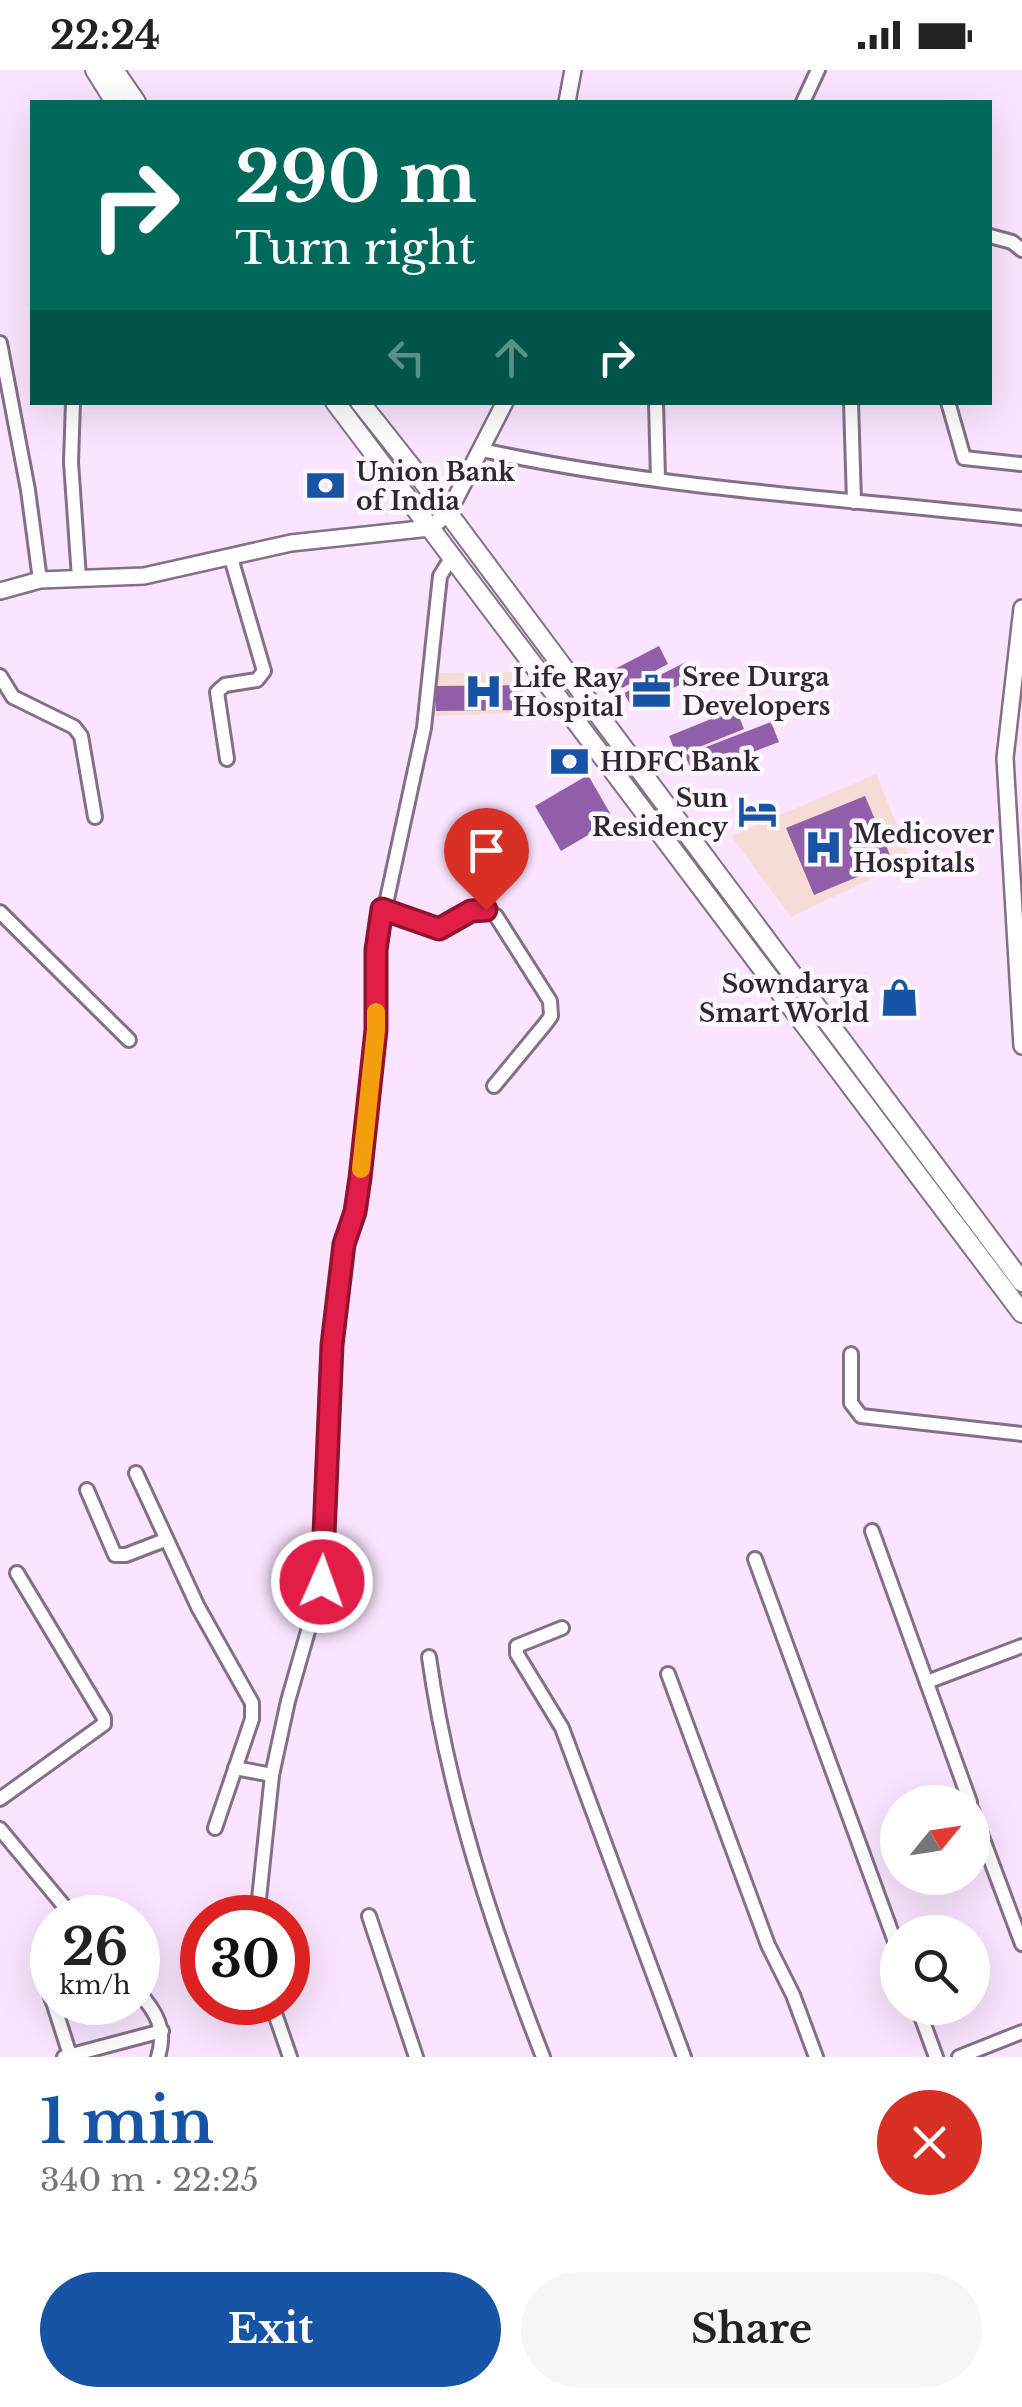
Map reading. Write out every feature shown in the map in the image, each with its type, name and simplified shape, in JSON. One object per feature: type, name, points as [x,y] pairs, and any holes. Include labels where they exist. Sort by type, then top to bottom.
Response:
[{"type":"main road","points":[[96,70],[114,100]]},
{"type":"main road","points":[[114,70],[135,100]]},
{"type":"main road","points":[[338,405],[1022,1313]]},
{"type":"main road","points":[[362,405],[1022,1282]]},
{"type":"street","points":[[567,100],[573,70]]},
{"type":"street","points":[[804,100],[818,70]]},
{"type":"street","points":[[992,237],[1012,242],[1022,250]]},
{"type":"street","points":[[0,343],[28,490],[40,580]]},
{"type":"street","points":[[74,405],[71,462],[80,578]]},
{"type":"street","points":[[0,590],[40,580],[144,576],[291,543],[430,528],[448,514],[504,405]]},
{"type":"street","points":[[656,405],[658,479]]},
{"type":"street","points":[[851,405],[854,502]]},
{"type":"street","points":[[949,405],[964,458],[1020,464]]},
{"type":"street","points":[[482,450],[551,465],[658,479],[1022,518]]},
{"type":"street","points":[[259,1895],[272,1775],[288,1701],[322,1582],[332,1345],[344,1244],[355,1212],[362,1159],[376,1030],[376,950],[424,728],[440,576],[452,557]]},
{"type":"street","points":[[227,759],[217,692],[225,685],[257,680],[264,671],[231,558]]},
{"type":"street","points":[[1022,608],[1005,758],[1022,1046]]},
{"type":"street","points":[[0,676],[13,697],[74,727],[80,736],[96,817]]},
{"type":"street","points":[[382,909],[439,929],[471,911],[486,910],[496,916],[550,1002],[550,1016],[494,1086]]},
{"type":"street","points":[[0,912],[129,1040]]},
{"type":"street","points":[[850,1354],[851,1404],[861,1416],[1022,1434]]},
{"type":"street","points":[[136,1474],[165,1540],[252,1703],[252,1720],[215,1828]]},
{"type":"street","points":[[87,1490],[115,1555],[165,1540]]},
{"type":"street","points":[[872,1531],[964,1785]]},
{"type":"street","points":[[756,1558],[885,1915]]},
{"type":"street","points":[[0,1799],[104,1724],[17,1573]]},
{"type":"street","points":[[562,1628],[526,1640],[517,1646],[517,1654],[562,1728],[684,2057]]},
{"type":"street","points":[[927,1682],[1022,1646]]},
{"type":"street","points":[[430,1657],[434,1691],[470,1845],[510,1972],[543,2057]]},
{"type":"street","points":[[668,1674],[768,1945],[793,1995],[816,2057]]},
{"type":"street","points":[[235,1768],[272,1775]]},
{"type":"street","points":[[0,1829],[55,1895]]},
{"type":"street","points":[[990,1858],[1022,1944]]},
{"type":"street","points":[[369,1916],[416,2057]]},
{"type":"street","points":[[59,2025],[67,2056],[162,2031]]},
{"type":"street","points":[[158,2057],[159,2025]]},
{"type":"street","points":[[278,2025],[290,2057]]},
{"type":"street","points":[[924,2025],[936,2057]]},
{"type":"street","points":[[960,2057],[1022,2032]]},
{"type":"shaded area","name":"Life Ray Hospital","points":[[515,672],[546,712],[432,716],[435,673]]},
{"type":"shaded area","name":"Medicover Hospitals","points":[[876,774],[911,860],[791,917],[731,836]]},
{"type":"building","points":[[659,646],[668,664],[622,688],[613,670]]},
{"type":"building","points":[[686,662],[694,678],[632,708],[624,693]]},
{"type":"building","points":[[523,685],[523,710],[436,711],[435,686]]},
{"type":"building","points":[[736,709],[744,729],[677,756],[669,736]]},
{"type":"building","points":[[771,722],[779,742],[693,775],[685,755]]},
{"type":"building","points":[[588,775],[614,820],[561,851],[535,806]]},
{"type":"building","points":[[865,796],[893,862],[814,895],[786,828]]},
{"type":"slow traffic","points":[[361,1169],[376,1012]]},
{"type":"place","name":"Union Bank of India","points":[[326,486]]},
{"type":"place","name":"Sree Durga Developers","points":[[652,691]]},
{"type":"place","name":"Life Ray Hospital","points":[[483,692]]},
{"type":"place","name":"HDFC Bank","points":[[570,762]]},
{"type":"place","name":"Sun Residency","points":[[758,812]]},
{"type":"place","name":"Medicover Hospitals","points":[[823,848]]},
{"type":"place","name":"Sowndarya Smart World","points":[[899,998]]},
{"type":"route","points":[[322,1582],[332,1345],[344,1244],[355,1212],[360,1178],[376,1030],[374,983],[382,909],[439,929],[471,911],[486,910]]}]
